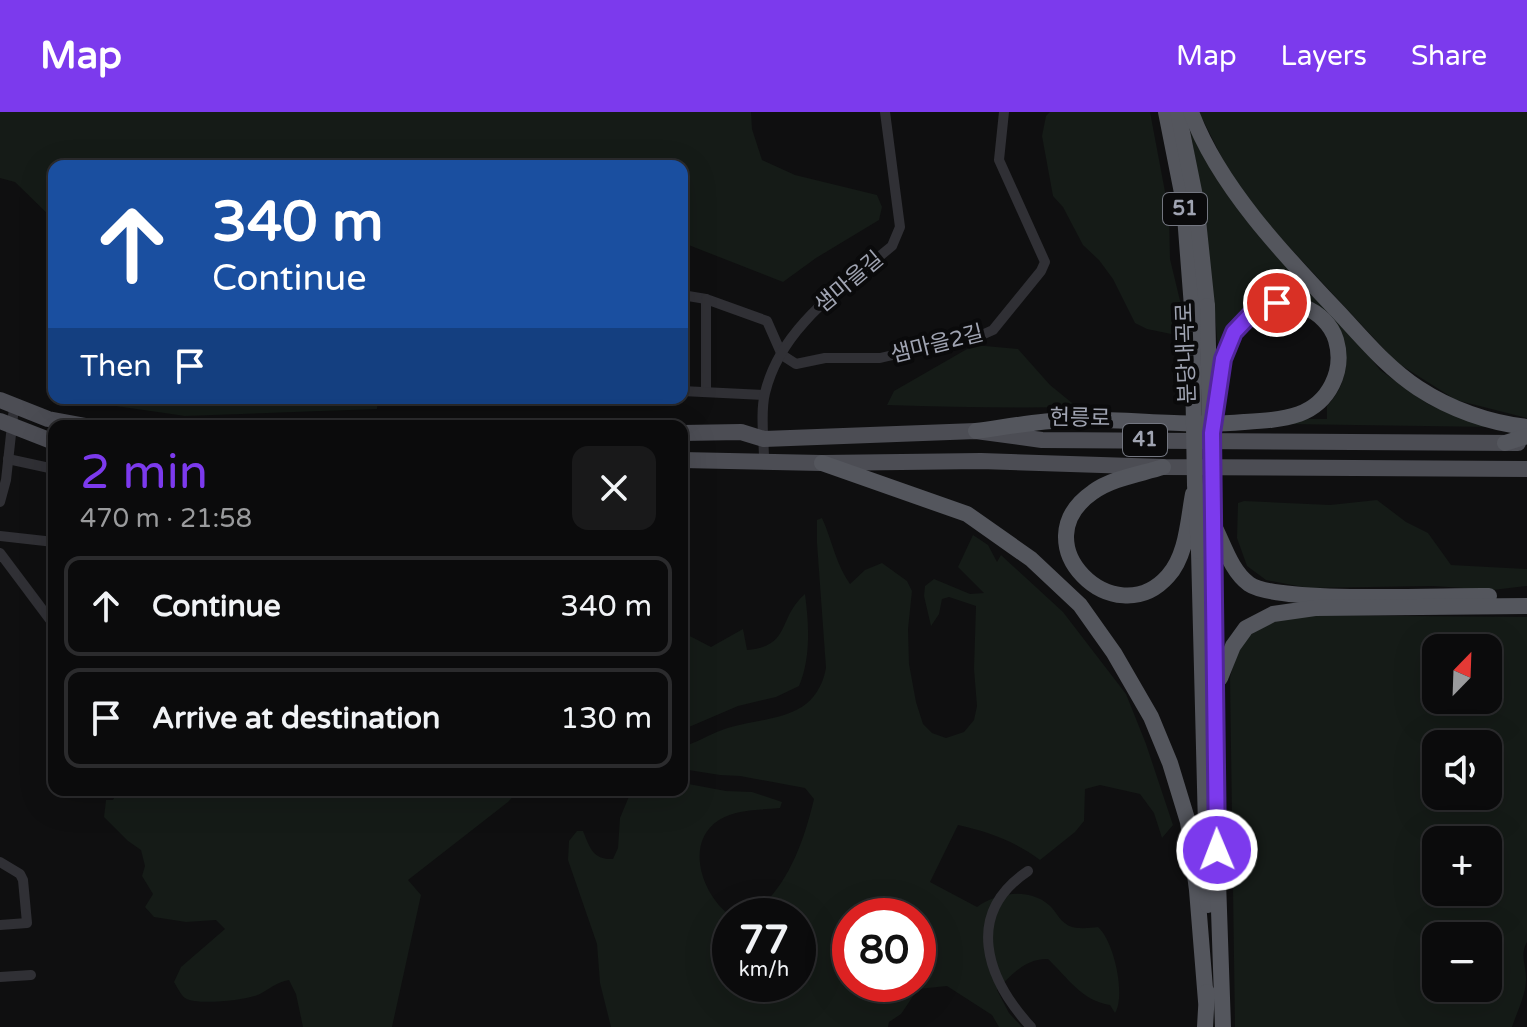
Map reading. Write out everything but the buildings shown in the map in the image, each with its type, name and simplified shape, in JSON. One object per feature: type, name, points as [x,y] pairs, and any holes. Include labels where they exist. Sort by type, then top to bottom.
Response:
[{"type":"highway","name":"분당내곡로","points":[[1166,112],[1184,203],[1217,429],[1214,526],[1205,550],[1203,759],[1208,888],[1205,1027]]},
{"type":"highway","name":"분당내곡로","points":[[1178,112],[1196,201],[1200,307],[1195,485],[1205,550],[1216,687],[1223,1027]]},
{"type":"highway","points":[[1191,112],[1217,165],[1258,221],[1389,367],[1419,389],[1449,405],[1485,418],[1527,427]]},
{"type":"highway","points":[[976,431],[1067,420],[1217,429],[1306,411],[1330,389],[1337,374],[1338,350],[1332,329],[1318,314],[1290,304],[1266,305],[1247,316],[1234,332],[1226,350],[1217,429]]},
{"type":"highway","points":[[1505,443],[1527,436]]},
{"type":"highway","points":[[822,463],[967,514],[1041,568],[1080,605],[1114,653],[1151,717],[1170,763],[1188,822],[1206,1001]]},
{"type":"highway","points":[[1163,467],[1096,490],[1080,503],[1067,526],[1067,552],[1076,571],[1097,587],[1120,596],[1144,592],[1167,578],[1176,565],[1205,550],[1249,584],[1267,592],[1523,601]]},
{"type":"highway","points":[[1216,687],[1233,646],[1246,628],[1273,614],[1315,608],[1523,601]]},
{"type":"main road","points":[[7,404],[53,420]]},
{"type":"main road","points":[[6,423],[48,440]]},
{"type":"main road","name":"헌릉로","points":[[688,433],[741,432],[764,439],[976,431],[1042,440],[1527,443]]},
{"type":"main road","name":"헌릉로","points":[[688,460],[1527,469]]},
{"type":"street","name":"샘마을길","points":[[764,460],[764,395],[793,334],[810,313],[892,246],[897,238],[900,227],[885,112]]},
{"type":"street","name":"샘마을2길","points":[[782,355],[796,364],[825,358],[880,358],[993,330],[1045,262],[999,160],[1004,112]]},
{"type":"street","points":[[688,296],[706,299],[767,321],[782,355]]},
{"type":"street","points":[[706,299],[706,392]]},
{"type":"street","points":[[688,391],[764,395]]},
{"type":"street","points":[[0,502],[8,459],[7,404]]},
{"type":"street","points":[[8,459],[48,468]]},
{"type":"street","points":[[0,536],[48,541]]},
{"type":"street","points":[[0,553],[48,617]]},
{"type":"street","points":[[0,862],[20,874],[23,880],[27,923],[0,925]]},
{"type":"street","points":[[1028,871],[998,898],[987,938],[995,971],[1010,1000],[1031,1027]]},
{"type":"street","points":[[0,977],[31,975]]},
{"type":"shaded area","points":[[0,112],[751,112],[752,129],[762,160],[795,175],[877,195],[882,207],[879,220],[783,282],[688,245],[688,160],[48,160],[48,214],[15,182],[0,178]]},
{"type":"shaded area","points":[[1050,112],[1150,112],[1169,213],[1170,259],[1182,309],[1181,325],[1176,335],[1135,323],[1113,279],[1083,245],[1063,207],[1053,196],[1042,136],[1046,116]]},
{"type":"shaded area","points":[[1199,112],[1527,112],[1527,418],[1456,400],[1396,362],[1253,208],[1225,164]]},
{"type":"shaded area","points":[[1189,124],[1380,370],[1428,404],[1492,427],[1286,424],[1327,419],[1327,406],[1344,376],[1346,359],[1343,340],[1281,296],[1218,349],[1199,180]]},
{"type":"shaded area","points":[[974,345],[1018,349],[1050,385],[1077,407],[887,405],[894,391]]},
{"type":"shaded area","points":[[107,404],[377,404],[377,409],[185,416]]},
{"type":"shaded area","points":[[1377,500],[1406,522],[1428,533],[1451,565],[1527,569],[1527,586],[1493,590],[1433,586],[1308,588],[1266,580],[1247,566],[1237,538],[1238,503],[1330,505]]},
{"type":"shaded area","points":[[822,518],[850,584],[865,570],[882,563],[907,581],[912,591],[908,629],[909,664],[923,724],[932,733],[946,738],[964,732],[974,720],[977,706],[974,669],[976,606],[949,597],[942,599],[939,614],[931,626],[924,596],[925,586],[934,579],[970,594],[984,593],[958,567],[973,535],[988,545],[997,562],[1001,555],[1063,612],[1126,694],[1173,825],[1162,838],[1154,813],[1140,794],[1100,785],[1085,789],[1084,821],[1040,860],[1001,838],[958,825],[930,882],[977,907],[1003,895],[1032,896],[1049,905],[1072,927],[1098,927],[1109,944],[1117,968],[1119,994],[1115,1013],[1110,1005],[1083,993],[1048,959],[1040,959],[1013,973],[997,990],[1009,1013],[1022,1027],[999,1027],[992,1015],[947,986],[936,987],[936,898],[832,898],[832,1002],[909,1002],[901,1014],[889,1022],[888,1027],[611,1027],[600,983],[597,944],[568,860],[569,841],[577,831],[583,831],[590,848],[597,855],[613,859],[618,848],[620,818],[629,796],[688,796],[688,784],[752,792],[782,802],[780,808],[726,816],[708,830],[702,842],[701,870],[714,898],[712,1002],[816,1002],[816,898],[769,898],[792,864],[814,799],[805,788],[688,770],[688,745],[722,730],[799,709],[811,700],[826,668],[817,543],[817,520]]},
{"type":"shaded area","points":[[805,594],[808,641],[806,664],[799,686],[776,697],[738,706],[688,727],[688,635],[711,647],[743,629],[747,650],[761,647],[778,637],[796,603]]},
{"type":"shaded area","points":[[1290,615],[1527,617],[1527,942],[1523,957],[1526,981],[1512,1027],[1235,1027],[1230,678],[1244,643],[1257,631]]},
{"type":"shaded area","points":[[115,796],[514,796],[408,880],[421,895],[392,1027],[303,1027],[296,994],[289,980],[260,994],[234,1000],[200,1002],[185,998],[174,982],[181,967],[225,929],[216,920],[186,922],[154,917],[145,907],[153,894],[142,876],[145,866],[141,850],[104,817],[106,800],[113,800]]},
{"type":"route","points":[[1217,850],[1212,433],[1223,359],[1229,341],[1238,325],[1256,309],[1277,303]]}]
